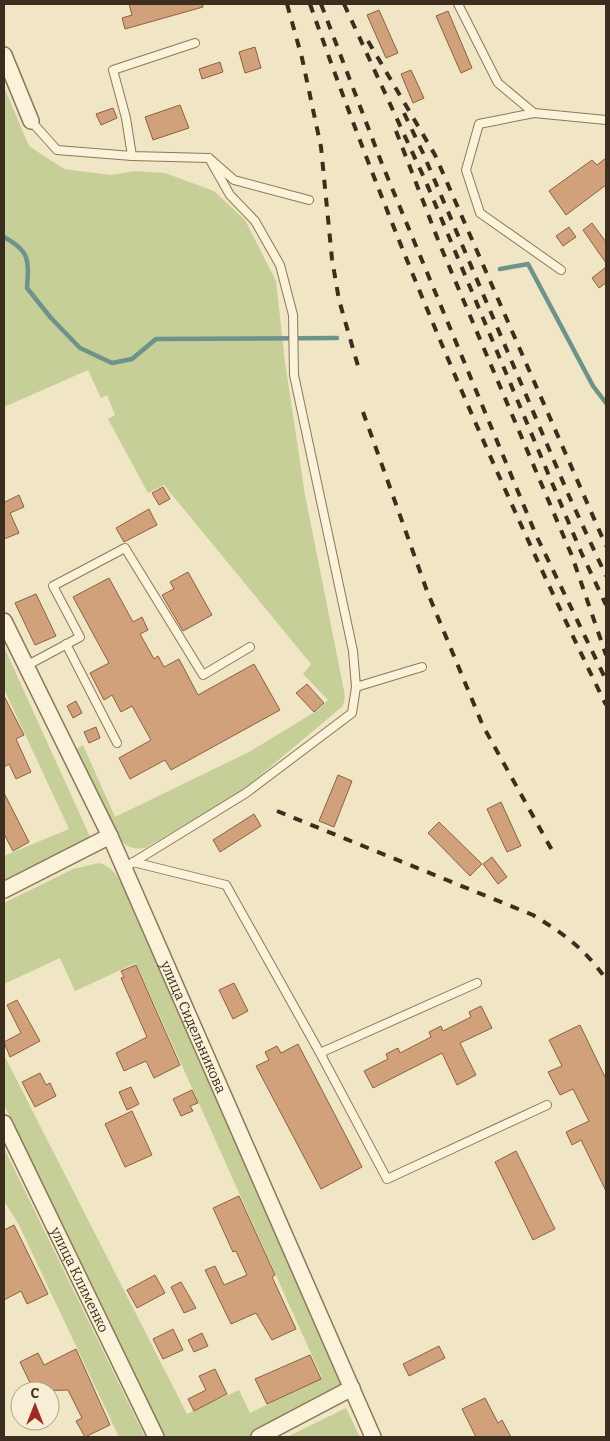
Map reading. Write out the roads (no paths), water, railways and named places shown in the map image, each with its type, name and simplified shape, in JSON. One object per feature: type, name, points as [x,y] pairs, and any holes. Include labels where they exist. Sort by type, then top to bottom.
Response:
[{"type":"street","points":[[4,55],[31,121]]},
{"type":"street","name":"улица Сидельникова","points":[[4,621],[110,836],[129,865],[373,1437]]},
{"type":"street","points":[[4,890],[110,836]]},
{"type":"street","name":"улица Клименко","points":[[4,1123],[156,1437]]},
{"type":"street","points":[[259,1437],[352,1388]]},
{"type":"lane","points":[[458,4],[498,84],[534,113]]},
{"type":"lane","points":[[132,156],[126,118],[113,70],[195,43]]},
{"type":"lane","points":[[561,270],[480,213],[466,170],[479,124],[534,113],[606,120]]},
{"type":"lane","points":[[31,121],[57,150],[132,156],[209,158],[234,180],[310,200]]},
{"type":"lane","points":[[129,865],[246,793],[352,714],[356,687],[353,651],[294,375],[293,315],[280,265],[255,220],[230,195],[209,158]]},
{"type":"lane","points":[[26,666],[80,637],[53,586],[125,548],[204,675],[250,647]]},
{"type":"lane","points":[[66,644],[117,743]]},
{"type":"lane","points":[[356,687],[422,667]]},
{"type":"lane","points":[[129,865],[226,885],[320,1053],[387,1179],[547,1105]]},
{"type":"lane","points":[[320,1053],[477,983]]},
{"type":"waterway","points":[[4,237],[19,247],[26,257],[28,270],[27,288],[51,318],[80,348],[112,363],[132,359],[156,339],[337,338]]},
{"type":"waterway","points":[[500,269],[528,264],[593,386],[606,403]]},
{"type":"railway","points":[[287,4],[302,58],[321,147],[332,259],[339,300],[360,373]]},
{"type":"railway","points":[[310,4],[376,182],[448,359],[525,533],[606,705]]},
{"type":"railway","points":[[321,4],[382,164],[536,535],[606,680]]},
{"type":"railway","points":[[344,4],[426,182],[581,552],[606,605]]},
{"type":"railway","points":[[368,41],[435,155],[606,546]]},
{"type":"railway","points":[[404,113],[423,153],[569,496],[606,576]]},
{"type":"railway","points":[[396,131],[440,245],[572,556],[606,655]]},
{"type":"railway","points":[[363,412],[427,591],[483,726],[553,852]]},
{"type":"railway","points":[[277,811],[533,915],[573,942],[606,979]]}]
